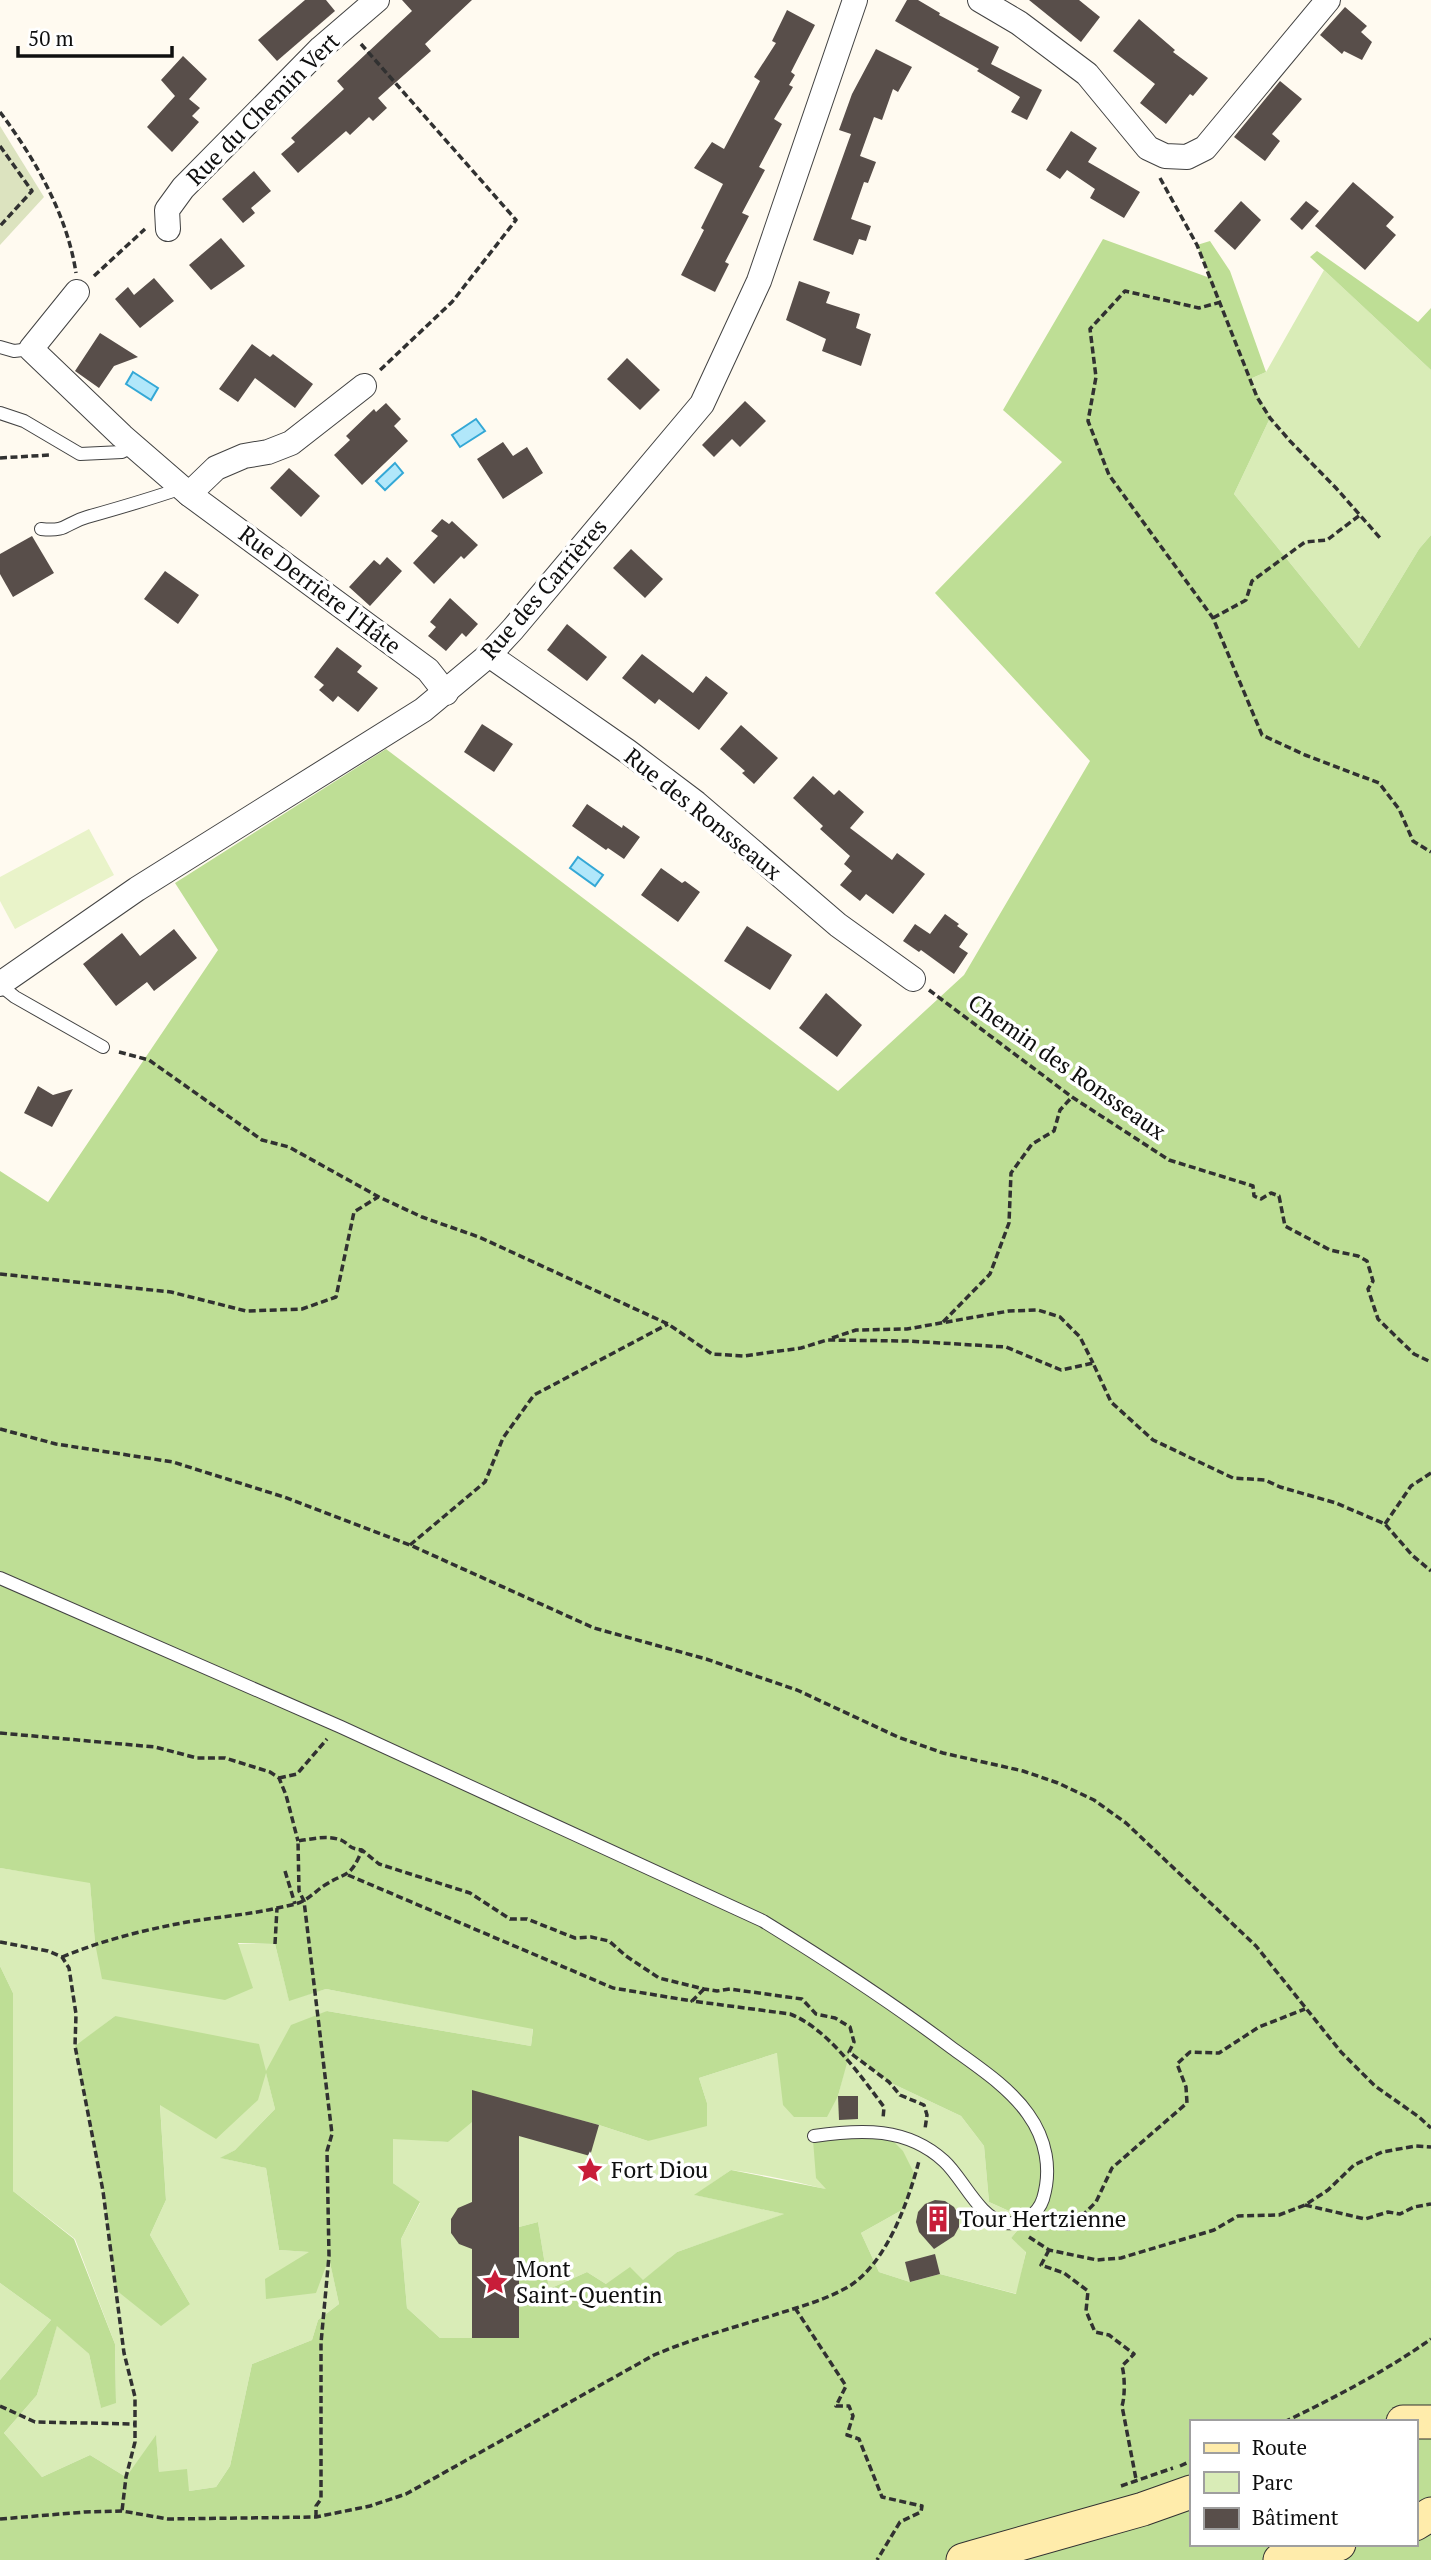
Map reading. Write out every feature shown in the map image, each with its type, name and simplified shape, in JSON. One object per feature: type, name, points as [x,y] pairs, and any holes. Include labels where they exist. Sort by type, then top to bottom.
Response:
[{"type":"street","name":"Rue du Chemin Vert","points":[[168,219],[183,188],[345,26],[377,0]]},
{"type":"street","name":"Rue des Carrières","points":[[0,985],[137,889],[423,710],[489,655],[702,404],[759,281],[855,0]]},
{"type":"street","points":[[980,0],[1019,23],[1087,74],[1148,148],[1165,156],[1187,157],[1205,148],[1328,0]]},
{"type":"street","points":[[31,349],[77,292]]},
{"type":"street","name":"Rue Derrière l'Hâte","points":[[31,349],[185,491],[428,670],[446,693]]},
{"type":"street","points":[[185,491],[216,468],[244,456],[268,452],[291,443],[364,386]]},
{"type":"street","name":"Rue des Ronsseaux","points":[[489,655],[627,751],[686,796],[838,925],[913,979]]},
{"type":"street","points":[[963,2560],[1143,2509],[1190,2492]]},
{"type":"street","points":[[1280,2560],[1332,2546]]},
{"type":"lane","points":[[0,347],[14,351],[31,349]]},
{"type":"lane","points":[[0,414],[24,421],[80,454],[122,452],[134,446]]},
{"type":"lane","points":[[41,529],[58,531],[84,517],[185,491]]},
{"type":"lane","points":[[0,985],[15,997],[103,1047]]},
{"type":"lane","points":[[0,1578],[341,1727],[763,1921],[895,2005],[998,2082],[1028,2113],[1043,2141],[1048,2164],[1046,2188],[1040,2206],[1027,2219],[1010,2224],[996,2221],[945,2161],[923,2145],[883,2132],[862,2131],[814,2136]]},
{"type":"path","points":[[345,26],[516,220],[452,302],[364,386]]},
{"type":"path","points":[[0,111],[57,206],[70,242],[77,292]]},
{"type":"path","points":[[0,146],[32,191],[0,226]]},
{"type":"path","points":[[1160,177],[1197,245],[1257,397],[1270,418],[1381,538]]},
{"type":"path","points":[[77,292],[168,219]]},
{"type":"path","points":[[1221,302],[1199,308],[1125,290],[1090,329],[1096,377],[1088,421],[1109,475],[1213,618],[1262,735],[1305,755],[1379,783],[1399,809],[1413,841],[1431,852]]},
{"type":"path","points":[[0,458],[80,454]]},
{"type":"path","points":[[1213,618],[1246,600],[1252,581],[1305,542],[1327,540],[1360,515]]},
{"type":"path","name":"Chemin des Ronsseaux","points":[[913,979],[1072,1097],[1169,1160],[1253,1186],[1254,1196],[1261,1199],[1271,1193],[1279,1196],[1284,1226],[1329,1250],[1358,1256],[1367,1261],[1373,1281],[1368,1289],[1378,1319],[1414,1354],[1431,1362]]},
{"type":"path","points":[[103,1047],[149,1060],[262,1140],[289,1147],[379,1197],[422,1217],[479,1237],[668,1324],[712,1354],[744,1356],[801,1348],[856,1330],[907,1329],[1009,1311],[1038,1310],[1060,1317],[1080,1337],[1111,1402],[1153,1440],[1233,1478],[1265,1480],[1336,1503],[1385,1524],[1412,1555],[1431,1571]]},
{"type":"path","points":[[942,1323],[990,1274],[1009,1223],[1011,1173],[1032,1144],[1054,1131],[1060,1110],[1072,1097]]},
{"type":"path","points":[[0,1274],[172,1292],[246,1311],[302,1309],[336,1297],[354,1212],[379,1197]]},
{"type":"path","points":[[410,1545],[485,1482],[503,1438],[534,1395],[668,1324]]},
{"type":"path","points":[[827,1340],[908,1341],[1006,1347],[1061,1370],[1093,1363]]},
{"type":"path","points":[[0,1429],[56,1444],[173,1462],[284,1497],[410,1545],[594,1628],[719,1663],[797,1690],[898,1737],[943,1753],[1023,1770],[1094,1800],[1126,1823],[1256,1946],[1341,2052],[1375,2086],[1431,2128]]},
{"type":"path","points":[[1385,1524],[1411,1486],[1431,1473]]},
{"type":"path","points":[[279,1778],[297,1774],[320,1745],[341,1727]]},
{"type":"path","points":[[0,1733],[155,1747],[197,1758],[226,1758],[270,1772],[279,1778],[286,1795],[298,1841],[299,1891],[304,1901],[332,2134],[327,2151],[329,2256],[321,2343],[321,2499],[316,2506],[316,2516]]},
{"type":"path","points":[[298,1841],[321,1837],[343,1841],[350,1848],[362,1850],[379,1864],[470,1894],[510,1919],[527,1919],[575,1938],[591,1937],[609,1941],[659,1978],[717,1991],[730,1989],[802,1998],[816,2014],[835,2018],[850,2027],[854,2042],[846,2057]]},
{"type":"path","points":[[62,1957],[95,1943],[135,1932],[295,1905],[326,1884],[348,1875],[356,1866],[362,1850]]},
{"type":"path","points":[[285,1871],[295,1905]]},
{"type":"path","points":[[348,1875],[613,1987],[798,2016],[846,2057],[884,2107],[883,2132]]},
{"type":"path","points":[[275,1944],[277,1908]]},
{"type":"path","points":[[0,1942],[48,1951],[62,1957],[69,1968],[76,2014],[75,2046],[103,2191],[124,2353],[135,2397],[135,2442],[126,2477],[122,2511]]},
{"type":"path","points":[[692,2001],[704,1989]]},
{"type":"path","points":[[1027,2219],[1069,2229],[1096,2202],[1112,2168],[1187,2103],[1186,2087],[1177,2064],[1191,2052],[1219,2053],[1259,2027],[1305,2009]]},
{"type":"path","points":[[0,2519],[122,2511],[168,2519],[316,2516],[370,2506],[406,2494],[654,2355],[687,2341],[795,2308],[847,2288],[867,2270],[892,2238],[915,2175],[927,2115],[924,2105],[900,2095],[889,2082],[849,2052]]},
{"type":"path","points":[[1136,2479],[1122,2406],[1125,2379],[1122,2366],[1133,2354],[1109,2335],[1095,2332],[1086,2311],[1088,2291],[1064,2273],[1041,2265],[1049,2250],[1097,2260],[1121,2258],[1214,2230],[1238,2216],[1279,2215],[1305,2205],[1328,2190],[1354,2165],[1381,2152],[1416,2146],[1431,2147]]},
{"type":"path","points":[[1305,2205],[1365,2219],[1388,2212],[1400,2214],[1414,2207],[1431,2204]]},
{"type":"path","points":[[795,2308],[846,2386],[836,2406],[849,2406],[853,2416],[847,2435],[859,2439],[882,2497],[922,2505],[921,2512],[900,2522],[877,2560]]},
{"type":"path","points":[[1288,2420],[1412,2353],[1431,2339]]},
{"type":"path","points":[[0,2406],[35,2422],[135,2424]]},
{"type":"green space","points":[[0,126],[44,197],[0,245]]},
{"type":"green space","points":[[1103,239],[1210,278],[1197,245],[1210,241],[1230,271],[1266,372],[1250,379],[1270,418],[1234,494],[1359,648],[1419,549],[1431,535],[1431,2560],[0,2560],[0,2380],[51,2320],[0,2283],[0,1966],[13,1993],[13,2191],[74,2239],[115,2344],[116,2403],[101,2408],[89,2354],[57,2326],[37,2395],[4,2433],[42,2477],[90,2455],[126,2477],[156,2435],[159,2472],[187,2469],[189,2491],[216,2487],[230,2466],[252,2364],[312,2340],[318,2320],[339,2304],[329,2258],[316,2293],[266,2299],[265,2279],[309,2252],[279,2250],[266,2168],[220,2158],[235,2150],[275,2109],[266,2073],[258,2100],[216,2139],[160,2105],[166,2200],[150,2235],[190,2304],[161,2326],[116,2290],[103,2191],[75,2046],[115,2016],[259,2044],[266,2071],[291,2025],[327,2011],[531,2046],[533,2029],[326,1989],[289,2001],[275,1944],[238,1943],[253,1988],[225,2000],[102,1979],[95,1943],[90,1883],[0,1868],[0,1171],[48,1202],[218,950],[175,883],[386,749],[838,1091],[964,975],[1090,761],[935,593],[1062,462],[1003,410]],"holes":[[[850,2052],[889,2082],[961,2116],[984,2146],[989,2202],[1027,2219],[1011,2238],[1026,2252],[1016,2294],[940,2274],[910,2282],[879,2272],[861,2233],[902,2210],[915,2175],[903,2151],[883,2131],[813,2140],[816,2178],[826,2189],[731,2170],[694,2195],[784,2214],[677,2252],[643,2280],[630,2267],[606,2284],[587,2272],[549,2289],[538,2222],[519,2227],[519,2338],[440,2338],[407,2308],[401,2239],[420,2202],[393,2183],[393,2139],[448,2142],[472,2122],[472,2091],[648,2141],[707,2126],[707,2103],[699,2078],[777,2053],[783,2105],[794,2117],[827,2117],[838,2096]]]},
{"type":"green space","points":[[1317,251],[1418,322],[1431,308],[1431,370],[1310,257]]},
{"type":"green space","points":[[1324,270],[1431,370],[1431,535],[1419,549],[1359,648],[1234,494],[1270,418],[1250,379],[1266,372]]},
{"type":"green space","points":[[89,829],[114,875],[15,929],[0,901],[0,877]]},
{"type":"green space","points":[[0,1868],[90,1882],[95,1943],[275,1944],[289,2000],[326,1989],[533,2028],[531,2046],[327,2011],[266,2072],[275,2109],[235,2150],[221,2158],[266,2168],[279,2250],[311,2252],[329,2257],[339,2304],[318,2320],[312,2340],[252,2364],[230,2466],[216,2487],[189,2491],[159,2472],[156,2437],[126,2477],[90,2455],[42,2477],[4,2433],[37,2395],[57,2325],[89,2354],[101,2407],[116,2402],[115,2344],[75,2239],[13,2191],[13,1993],[0,1966]],"holes":[[[115,2016],[160,2104],[166,2200],[150,2235],[190,2304],[116,2289],[103,2191],[75,2047]]]},
{"type":"green space","points":[[849,2052],[889,2082],[961,2116],[984,2146],[989,2202],[1027,2219],[1011,2238],[1026,2251],[1017,2294],[940,2274],[910,2282],[879,2272],[861,2233],[902,2210],[796,2182],[731,2170],[695,2195],[785,2214],[677,2252],[643,2281],[606,2284],[587,2272],[549,2289],[538,2222],[519,2227],[519,2338],[440,2338],[407,2308],[401,2239],[420,2203],[393,2183],[393,2138],[448,2142],[472,2090],[648,2141],[707,2103],[699,2078],[777,2053],[838,2096]]},
{"type":"green space","points":[[0,2283],[51,2320],[0,2380]]},
{"type":"water","points":[[133,372],[158,388],[151,400],[126,384]]},
{"type":"water","points":[[476,419],[485,431],[460,447],[452,435]]},
{"type":"water","points":[[395,463],[403,473],[385,490],[376,481]]},
{"type":"water","points":[[578,857],[603,875],[595,886],[570,868]]},
{"type":"building","points":[[305,0],[326,0],[335,11],[277,61],[258,40]]},
{"type":"building","points":[[402,0],[472,0],[425,44],[431,51],[378,98],[387,108],[373,121],[369,117],[350,135],[346,131],[298,173],[281,154],[295,142],[291,138],[344,89],[337,81],[412,11]]},
{"type":"building","points":[[907,0],[918,0],[940,13],[939,15],[999,47],[991,64],[1042,90],[1027,120],[1011,112],[1020,97],[977,71],[979,69],[895,21]]},
{"type":"building","points":[[1029,0],[1079,0],[1100,17],[1081,42]]},
{"type":"building","points":[[1345,7],[1367,26],[1361,32],[1372,42],[1362,60],[1344,51],[1342,54],[1320,35]]},
{"type":"building","points":[[787,10],[815,25],[791,72],[795,75],[789,85],[793,87],[774,119],[782,124],[759,167],[765,170],[742,213],[749,216],[725,262],[729,264],[715,292],[681,275],[723,184],[694,168],[712,142],[724,149],[760,81],[754,77],[776,43],[772,41]]},
{"type":"building","points":[[1139,19],[1175,50],[1173,52],[1208,78],[1193,96],[1190,94],[1166,124],[1140,103],[1155,84],[1113,51]]},
{"type":"building","points":[[876,49],[912,67],[898,92],[893,89],[882,120],[874,117],[860,156],[876,162],[868,183],[864,182],[851,219],[871,226],[866,241],[859,239],[853,255],[813,240],[851,134],[839,130],[852,94]]},
{"type":"building","points":[[183,56],[207,79],[189,99],[200,108],[192,116],[199,122],[172,152],[147,127],[175,96],[161,80]]},
{"type":"building","points":[[1280,81],[1302,99],[1272,134],[1280,141],[1265,161],[1234,137]]},
{"type":"building","points":[[1071,131],[1097,148],[1088,162],[1140,192],[1124,218],[1090,198],[1095,189],[1067,170],[1060,179],[1046,170]]},
{"type":"building","points":[[254,171],[271,191],[251,208],[255,213],[243,223],[222,199]]},
{"type":"building","points":[[1353,182],[1394,217],[1386,226],[1396,235],[1365,270],[1315,226]]},
{"type":"building","points":[[1241,201],[1261,220],[1235,250],[1214,231]]},
{"type":"building","points":[[1306,201],[1319,211],[1302,230],[1290,219]]},
{"type":"building","points":[[221,238],[245,266],[211,290],[189,265]]},
{"type":"building","points":[[154,278],[174,301],[140,328],[115,299],[128,287],[134,295]]},
{"type":"building","points":[[799,281],[830,292],[826,303],[860,314],[856,328],[871,334],[861,366],[822,351],[826,339],[786,320]]},
{"type":"building","points":[[100,333],[138,357],[114,366],[99,388],[75,371]]},
{"type":"building","points":[[252,344],[270,357],[273,354],[313,384],[295,408],[255,378],[238,402],[219,389]]},
{"type":"building","points":[[627,358],[660,390],[640,410],[607,379]]},
{"type":"building","points":[[745,401],[766,421],[740,447],[732,439],[714,457],[702,445]]},
{"type":"building","points":[[386,403],[401,419],[394,426],[408,441],[362,485],[334,455],[350,440],[346,436],[374,409],[376,412]]},
{"type":"building","points":[[503,442],[513,456],[527,447],[543,473],[503,499],[477,459]]},
{"type":"building","points":[[289,468],[320,496],[301,517],[270,488]]},
{"type":"building","points":[[442,519],[449,524],[452,521],[478,545],[464,559],[461,556],[434,584],[413,563],[438,536],[431,531]]},
{"type":"building","points":[[32,536],[54,573],[13,597],[0,574],[0,554]]},
{"type":"building","points":[[631,549],[663,579],[645,598],[613,568]]},
{"type":"building","points":[[387,557],[402,571],[370,606],[349,587],[374,560],[380,565]]},
{"type":"building","points":[[165,571],[199,595],[178,624],[144,599]]},
{"type":"building","points":[[450,598],[478,624],[466,637],[462,633],[446,651],[428,636],[436,627],[430,622]]},
{"type":"building","points":[[567,624],[607,657],[587,681],[547,650]]},
{"type":"building","points":[[337,647],[362,666],[357,672],[378,688],[358,712],[338,696],[333,702],[319,690],[324,685],[314,677]]},
{"type":"building","points":[[642,654],[693,693],[706,676],[728,693],[699,730],[659,699],[655,704],[622,678]]},
{"type":"building","points":[[482,724],[513,744],[494,772],[464,752]]},
{"type":"building","points":[[741,725],[778,758],[754,784],[742,773],[745,771],[720,749]]},
{"type":"building","points":[[813,776],[834,795],[839,790],[864,812],[850,828],[892,860],[897,853],[925,874],[893,914],[866,894],[860,901],[840,885],[852,871],[844,864],[850,856],[820,829],[823,826],[793,798]]},
{"type":"building","points":[[587,804],[640,837],[624,859],[572,826]]},
{"type":"building","points":[[661,868],[700,892],[678,922],[641,895]]},
{"type":"building","points":[[945,914],[968,934],[959,947],[968,953],[954,974],[921,950],[919,952],[903,941],[915,924],[930,934]]},
{"type":"building","points":[[747,926],[792,955],[770,990],[724,961]]},
{"type":"building","points":[[174,929],[197,958],[154,991],[147,982],[116,1006],[83,964],[122,933],[140,956]]},
{"type":"building","points":[[826,993],[862,1025],[837,1057],[799,1028]]},
{"type":"building","points":[[38,1086],[53,1095],[73,1089],[52,1127],[24,1113]]},
{"type":"building","points":[[472,2090],[599,2125],[590,2156],[519,2136],[519,2338],[472,2338],[472,2249],[459,2244],[451,2233],[451,2219],[458,2208],[472,2202]]},
{"type":"building","points":[[838,2096],[858,2096],[858,2119],[839,2120]]},
{"type":"building","name":"Tour Hertzienne","points":[[935,2200],[945,2201],[954,2207],[959,2216],[959,2227],[954,2236],[934,2249],[919,2232],[916,2222],[918,2212],[925,2204]]},
{"type":"building","points":[[935,2254],[940,2274],[910,2282],[905,2262]]},
{"type":"place","name":"Fort Diou","points":[[590,2170]]},
{"type":"place","name":"Tour Hertzienne","points":[[938,2219]]},
{"type":"place","name":"Mont Saint-Quentin","points":[[495,2282]]}]
